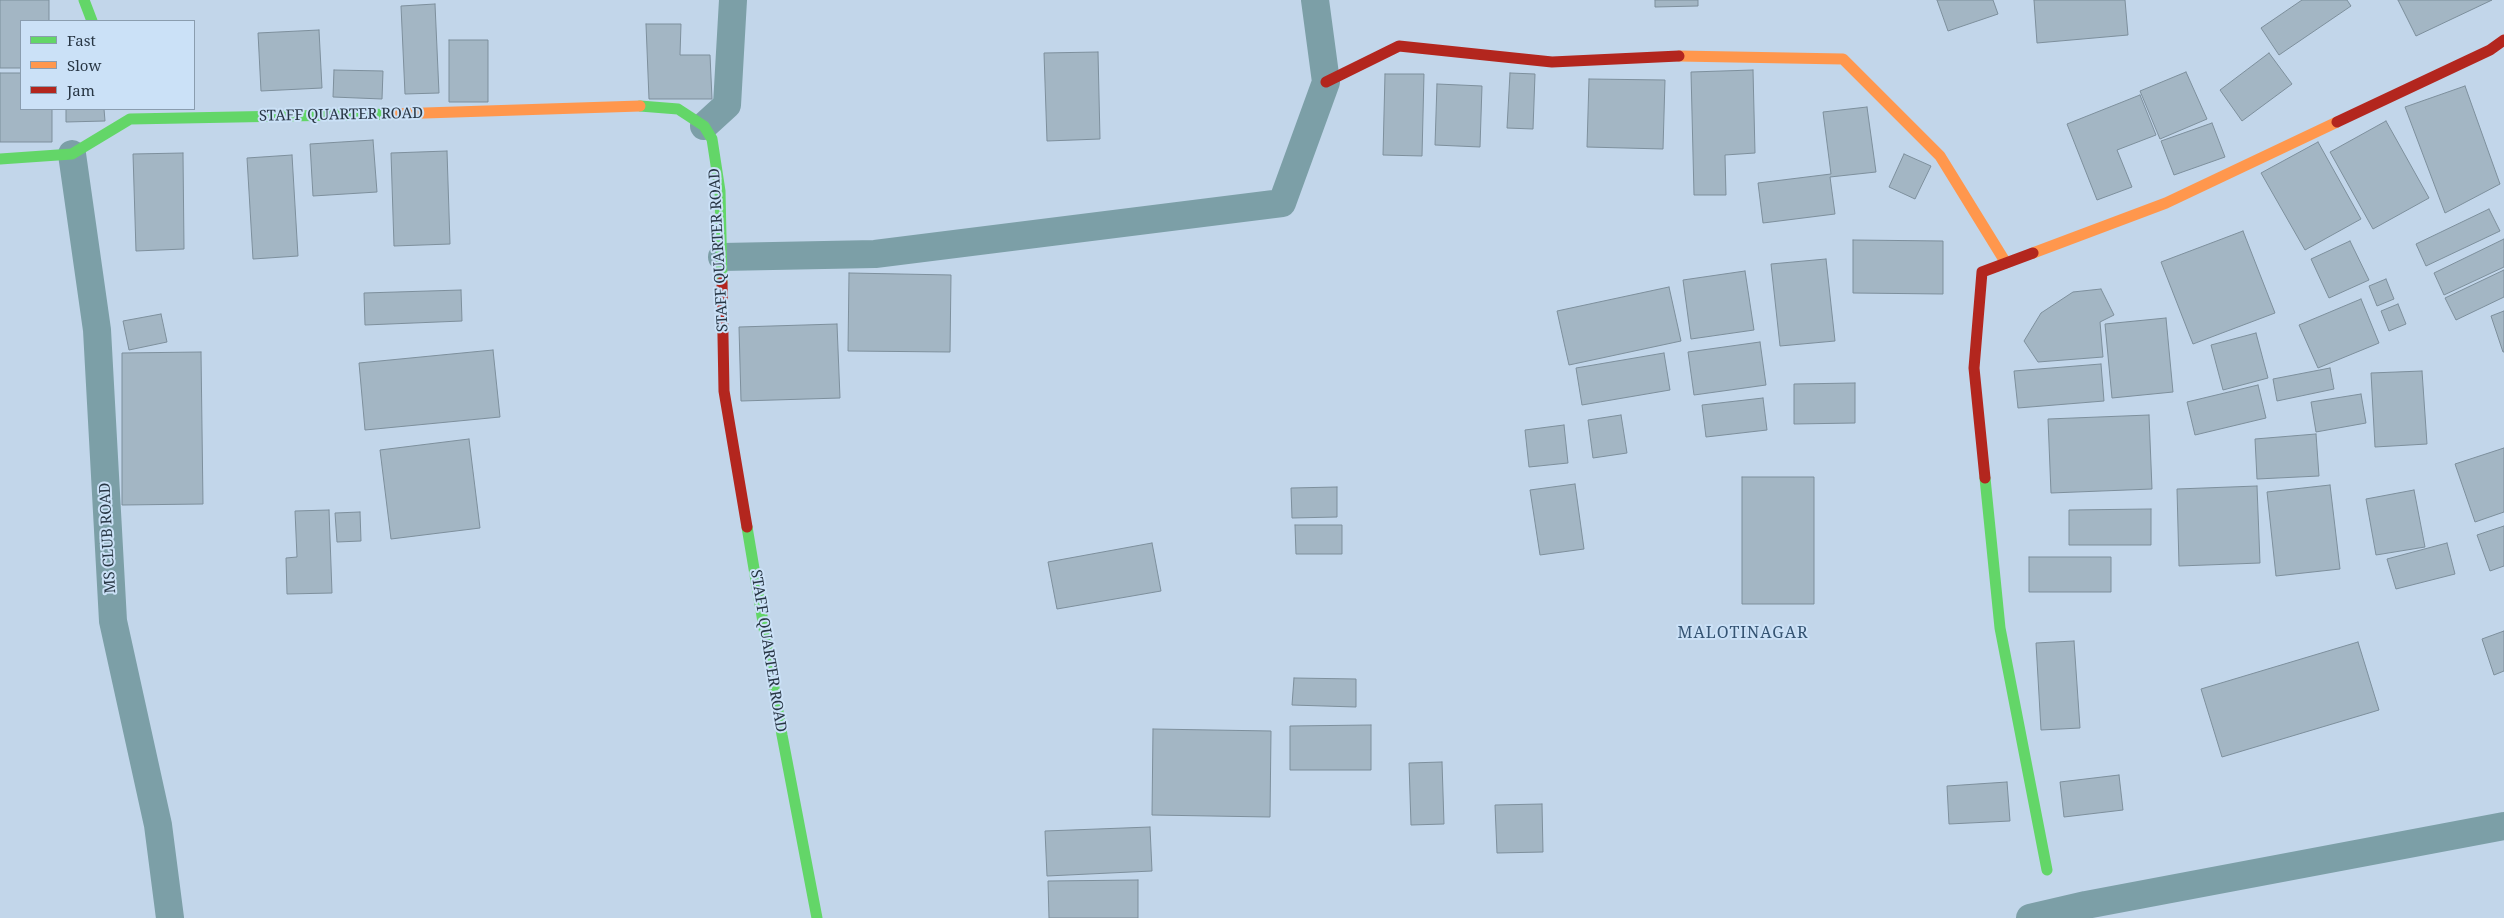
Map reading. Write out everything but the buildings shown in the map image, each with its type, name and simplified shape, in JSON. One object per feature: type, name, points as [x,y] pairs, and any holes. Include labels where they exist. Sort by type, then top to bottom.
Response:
[{"type":"street","points":[[84,0],[92,20]]},
{"type":"street","points":[[704,126],[727,105],[733,0]]},
{"type":"street","points":[[722,257],[875,254],[1282,203],[1326,82],[1315,0]]},
{"type":"street","points":[[2047,870],[2000,628],[1974,368],[1982,272],[2166,203],[2490,50],[2504,40]]},
{"type":"street","points":[[1326,82],[1398,46],[1552,62],[1689,56],[1843,59],[1940,156],[2006,263]]},
{"type":"street","name":"STAFF QUARTER ROAD","points":[[128,114],[419,114],[653,106],[678,109],[704,126],[712,139],[719,183],[724,391],[782,735],[817,918]]},
{"type":"street","points":[[0,159],[72,154],[128,114]]},
{"type":"street","name":"MS CLUB ROAD","points":[[72,154],[97,330],[113,621],[158,825],[170,918]]},
{"type":"street","points":[[2030,918],[2086,905],[2504,826]]},
{"type":"traffic: fast","points":[[84,0],[92,20]]},
{"type":"traffic: fast","points":[[640,106],[678,109],[704,126],[712,139],[720,191],[722,282]]},
{"type":"traffic: fast","points":[[0,159],[72,154],[130,119],[394,114]]},
{"type":"traffic: fast","points":[[1985,478],[2000,628],[2047,870]]},
{"type":"traffic: fast","points":[[747,527],[782,735],[817,918]]},
{"type":"traffic: slow","points":[[1679,56],[1843,59],[1940,156],[2006,263]]},
{"type":"traffic: slow","points":[[394,114],[640,106]]},
{"type":"traffic: slow","points":[[2033,253],[2166,203],[2337,122]]},
{"type":"traffic: jam","points":[[2337,122],[2490,50],[2504,40]]},
{"type":"traffic: jam","points":[[1326,82],[1399,46],[1552,62],[1679,56]]},
{"type":"traffic: jam","points":[[1985,478],[1974,368],[1982,272],[2033,253]]},
{"type":"traffic: jam","points":[[722,282],[724,391],[747,527]]},
{"type":"district","name":"MALOTINAGAR","points":[[1743,633]]}]
